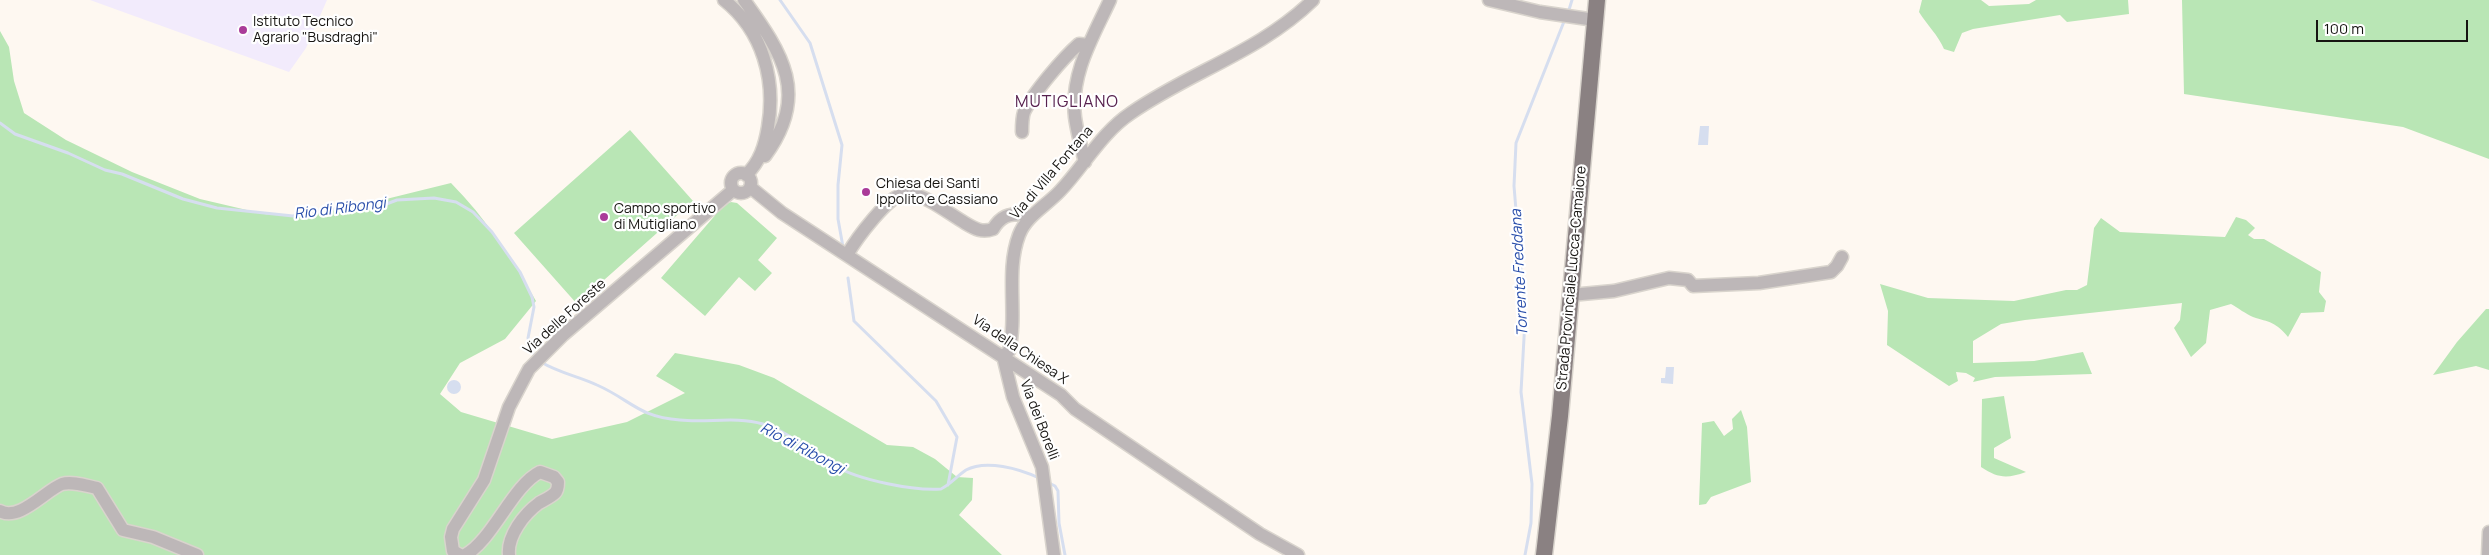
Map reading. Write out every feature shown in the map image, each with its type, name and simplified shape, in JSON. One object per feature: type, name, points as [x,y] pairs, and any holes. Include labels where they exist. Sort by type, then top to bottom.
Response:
[{"type":"main road","name":"Strada Provinciale Lucca-Camaiore","points":[[1544,555],[1571,294],[1597,0]]},
{"type":"street","points":[[724,0],[750,31],[762,50],[772,87],[766,138],[756,166],[748,181]]},
{"type":"street","points":[[744,0],[772,39],[783,60],[788,78],[789,102],[786,120],[778,137],[756,166]]},
{"type":"street","points":[[1085,162],[1074,104],[1081,61],[1110,0]]},
{"type":"street","name":"Via di Villa Fontana","points":[[1003,356],[1009,351],[1012,341],[1012,280],[1015,250],[1023,226],[1029,218],[1050,201],[1085,162],[1107,133],[1131,112],[1267,38],[1294,19],[1313,0]]},
{"type":"street","points":[[1489,0],[1540,12],[1595,20]]},
{"type":"street","points":[[1022,132],[1023,115],[1029,103],[1070,52],[1079,44],[1090,45]]},
{"type":"street","name":"Via delle Foreste","points":[[460,555],[453,551],[451,544],[453,529],[484,480],[508,407],[529,369],[563,335],[733,190],[731,181],[734,175],[740,173],[748,181]]},
{"type":"street","name":"Via della Chiesa X","points":[[748,181],[782,213],[1062,395],[1075,409],[1260,534],[1298,555]]},
{"type":"street","points":[[847,255],[863,230],[895,198],[906,193],[922,198],[980,231],[993,229],[1000,219],[1005,216],[1023,214],[1029,218]]},
{"type":"street","points":[[1571,294],[1614,291],[1669,278],[1688,280],[1693,286],[1759,284],[1830,272],[1838,266],[1842,257]]},
{"type":"street","name":"Via dei Borelli","points":[[1003,356],[1013,397],[1043,473],[1054,555]]},
{"type":"street","points":[[465,555],[482,538],[534,475],[540,472],[546,473],[558,482],[558,489],[556,493],[537,505],[521,522],[513,533],[508,547],[509,555]]},
{"type":"street","points":[[0,511],[4,513],[24,509],[63,484],[80,484],[97,488],[123,530],[153,537],[197,555]]},
{"type":"street","points":[[2488,555],[2489,532]]},
{"type":"shaded area","name":"Istituto Tecnico Agrario \"Busdraghi\"","points":[[90,0],[327,0],[306,48],[289,72]]},
{"type":"green space","points":[[1922,0],[1981,0],[1989,6],[2029,4],[2036,0],[2128,0],[2129,14],[2067,22],[2060,15],[1973,29],[1962,33],[1954,52],[1944,49],[1919,12]]},
{"type":"green space","points":[[2182,0],[2489,0],[2489,159],[2403,127],[2184,94]]},
{"type":"green space","points":[[0,31],[9,47],[14,81],[24,113],[66,140],[132,172],[200,199],[264,214],[293,216],[374,202],[451,183],[476,210],[498,239],[536,301],[505,339],[460,363],[440,394],[461,412],[552,439],[627,422],[685,393],[656,376],[675,353],[739,365],[774,378],[887,445],[913,447],[935,459],[957,477],[973,478],[972,500],[959,515],[1002,555],[0,555]]},
{"type":"green space","name":"Campo sportivo di Mutigliano","points":[[630,130],[693,201],[577,304],[514,233]]},
{"type":"green space","points":[[731,202],[737,203],[777,238],[758,260],[772,273],[755,291],[739,277],[705,316],[661,278],[724,205]]},
{"type":"green space","points":[[2236,217],[2246,220],[2255,228],[2248,235],[2254,239],[2264,239],[2321,272],[2319,292],[2326,301],[2324,312],[2301,313],[2288,337],[2276,325],[2250,316],[2231,304],[2210,310],[2206,343],[2191,357],[2174,328],[2180,320],[2182,303],[2025,320],[2001,324],[1973,341],[1973,363],[2034,361],[2083,352],[2092,374],[1995,377],[1973,382],[1975,378],[1966,373],[1956,372],[1958,381],[1949,386],[1887,345],[1888,311],[1880,284],[1928,298],[2014,301],[2066,290],[2077,290],[2087,285],[2094,228],[2101,218],[2120,232],[2225,237]]},
{"type":"green space","points":[[2486,309],[2489,309],[2489,370],[2476,366],[2433,375],[2457,342]]},
{"type":"green space","points":[[2004,396],[2011,438],[1994,448],[1994,458],[2026,472],[2013,476],[1997,475],[1981,467],[1982,399]]},
{"type":"green space","points":[[1741,410],[1747,427],[1751,482],[1711,497],[1706,504],[1699,505],[1702,423],[1714,421],[1724,436],[1733,429],[1732,419]]},
{"type":"water","points":[[1700,126],[1709,126],[1708,145],[1698,145]]},
{"type":"water","points":[[1666,367],[1674,367],[1673,384],[1661,383],[1661,378],[1665,378]]},
{"type":"water","points":[[451,380],[457,380],[461,387],[457,394],[451,394],[447,390],[447,384]]},
{"type":"waterway","points":[[780,0],[810,43],[842,145],[838,185],[838,219],[843,247]]},
{"type":"waterway","name":"Torrente Freddana","points":[[1568,13],[1572,0]]},
{"type":"waterway","name":"Torrente Freddana","points":[[1525,555],[1531,523],[1532,484],[1521,392],[1525,320],[1514,186],[1516,143],[1565,19]]},
{"type":"waterway","name":"Rio di Ribongi","points":[[0,123],[15,134],[68,153],[105,170],[122,174],[183,199],[217,208],[293,216],[363,204],[381,206],[397,200],[434,198],[456,202],[473,212],[492,232],[520,272],[532,297],[534,307],[528,338],[533,353]]},
{"type":"waterway","points":[[848,278],[854,321],[936,401],[957,437],[948,485]]},
{"type":"waterway","name":"Rio di Ribongi","points":[[541,362],[597,385],[644,412],[654,415],[690,421],[742,420],[763,424],[782,432],[835,466],[872,480],[916,488],[941,489],[966,470],[983,465],[1003,466],[1039,478]]},
{"type":"waterway","name":"Rio di Ribongi","points":[[1047,482],[1055,486],[1058,491],[1059,523],[1065,555]]},
{"type":"place","name":"Istituto Tecnico Agrario \"Busdraghi\"","points":[[243,30]]},
{"type":"place","name":"Chiesa dei Santi Ippolito e Cassiano","points":[[866,192]]},
{"type":"place","name":"Campo sportivo di Mutigliano","points":[[604,217]]},
{"type":"district","name":"MUTIGLIANO","points":[[1067,103]]}]
